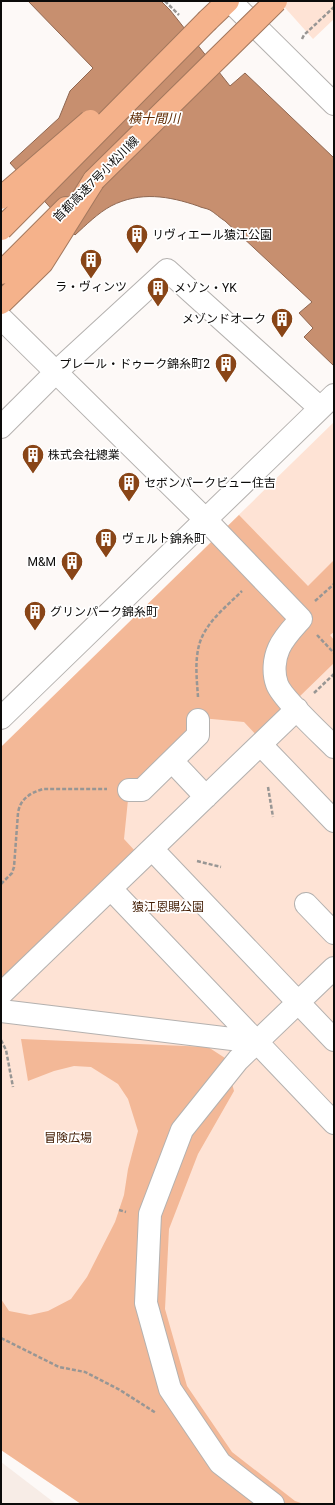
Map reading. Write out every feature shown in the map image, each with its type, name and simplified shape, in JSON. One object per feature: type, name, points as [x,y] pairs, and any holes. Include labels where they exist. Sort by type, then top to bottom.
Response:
[{"type":"highway","points":[[1,198],[229,1]]},
{"type":"highway","name":"首都高速7号小松川線","points":[[1,273],[276,1]]},
{"type":"highway","points":[[1,229],[208,20]]},
{"type":"highway","points":[[1,303],[42,263],[94,180]]},
{"type":"street","points":[[229,1],[334,104]]},
{"type":"street","points":[[1,427],[56,372],[167,270],[327,401],[1,718]]},
{"type":"street","points":[[1,318],[205,519],[301,619],[288,634],[279,648],[274,666],[277,685],[297,709],[334,747]]},
{"type":"street","points":[[1,994],[297,709]]},
{"type":"street","points":[[129,790],[142,790],[198,735],[198,720]]},
{"type":"street","points":[[261,745],[334,822]]},
{"type":"street","points":[[172,761],[206,797]]},
{"type":"street","points":[[152,849],[334,1040]]},
{"type":"street","points":[[111,889],[334,1123]]},
{"type":"street","points":[[306,904],[334,933]]},
{"type":"street","points":[[273,1504],[220,1463],[170,1389],[146,1303],[150,1214],[182,1130],[238,1060],[334,968]]},
{"type":"street","points":[[1,1011],[257,1042]]},
{"type":"path","points":[[293,64],[304,35],[334,7]]},
{"type":"path","points":[[198,720],[197,666],[198,650],[201,640],[212,621],[258,575]]},
{"type":"path","points":[[297,709],[334,674]]},
{"type":"path","points":[[1,884],[12,873],[14,867],[19,807],[21,802],[30,794],[36,791],[53,788],[129,790]]},
{"type":"path","points":[[1,1040],[6,1050],[13,1087]]},
{"type":"path","points":[[1,1338],[59,1367],[85,1372],[120,1390],[162,1417]]},
{"type":"shaded area","points":[[239,515],[308,586],[334,560],[334,632],[330,635],[334,640],[334,663],[258,737],[244,722],[201,718],[129,790],[124,839],[136,852],[1,982],[1,747]]},
{"type":"shaded area","points":[[21,1039],[208,1047],[225,1058],[234,1091],[198,1154],[169,1229],[165,1309],[187,1386],[232,1452],[295,1501],[304,1504],[81,1504],[1,1450],[1,1299],[9,1311],[30,1315],[48,1311],[71,1299],[87,1277],[115,1222],[124,1195],[128,1169],[138,1131],[128,1099],[118,1084],[91,1067],[74,1066],[54,1071],[28,1081]]},
{"type":"shaded area","points":[[1,1462],[56,1504],[1,1504]]},
{"type":"green space","points":[[279,1],[334,1],[334,19],[313,39]]},
{"type":"green space","name":"猿江恩賜公園","points":[[334,422],[334,1504],[81,1504],[1,1450],[1,747]]},
{"type":"water","name":"横十間川","points":[[28,1],[161,1],[170,10],[230,86],[245,73],[334,158],[334,366],[304,337],[313,328],[299,313],[312,302],[225,221],[210,210],[165,198],[133,198],[122,201],[106,209],[92,219],[75,235],[10,163],[59,118],[70,91],[93,68]]},
{"type":"place","name":"リヴィエール猿江公園","points":[[137,254]]},
{"type":"place","name":"ラ・ヴィンツ","points":[[91,280]]},
{"type":"place","name":"メゾン・YK","points":[[158,308]]},
{"type":"place","name":"メゾンドオーク","points":[[282,338]]},
{"type":"place","name":"プレール・ドゥーク錦糸町2","points":[[226,384]]},
{"type":"place","name":"株式会社總業","points":[[33,474]]},
{"type":"place","name":"セボンパークビュー住吉","points":[[129,502]]},
{"type":"place","name":"ヴェルト錦糸町","points":[[106,558]]},
{"type":"place","name":"M&M","points":[[72,582]]},
{"type":"place","name":"グリンパーク錦糸町","points":[[35,632]]},
{"type":"park label","name":"冒険広場","points":[[68,1138]]}]
